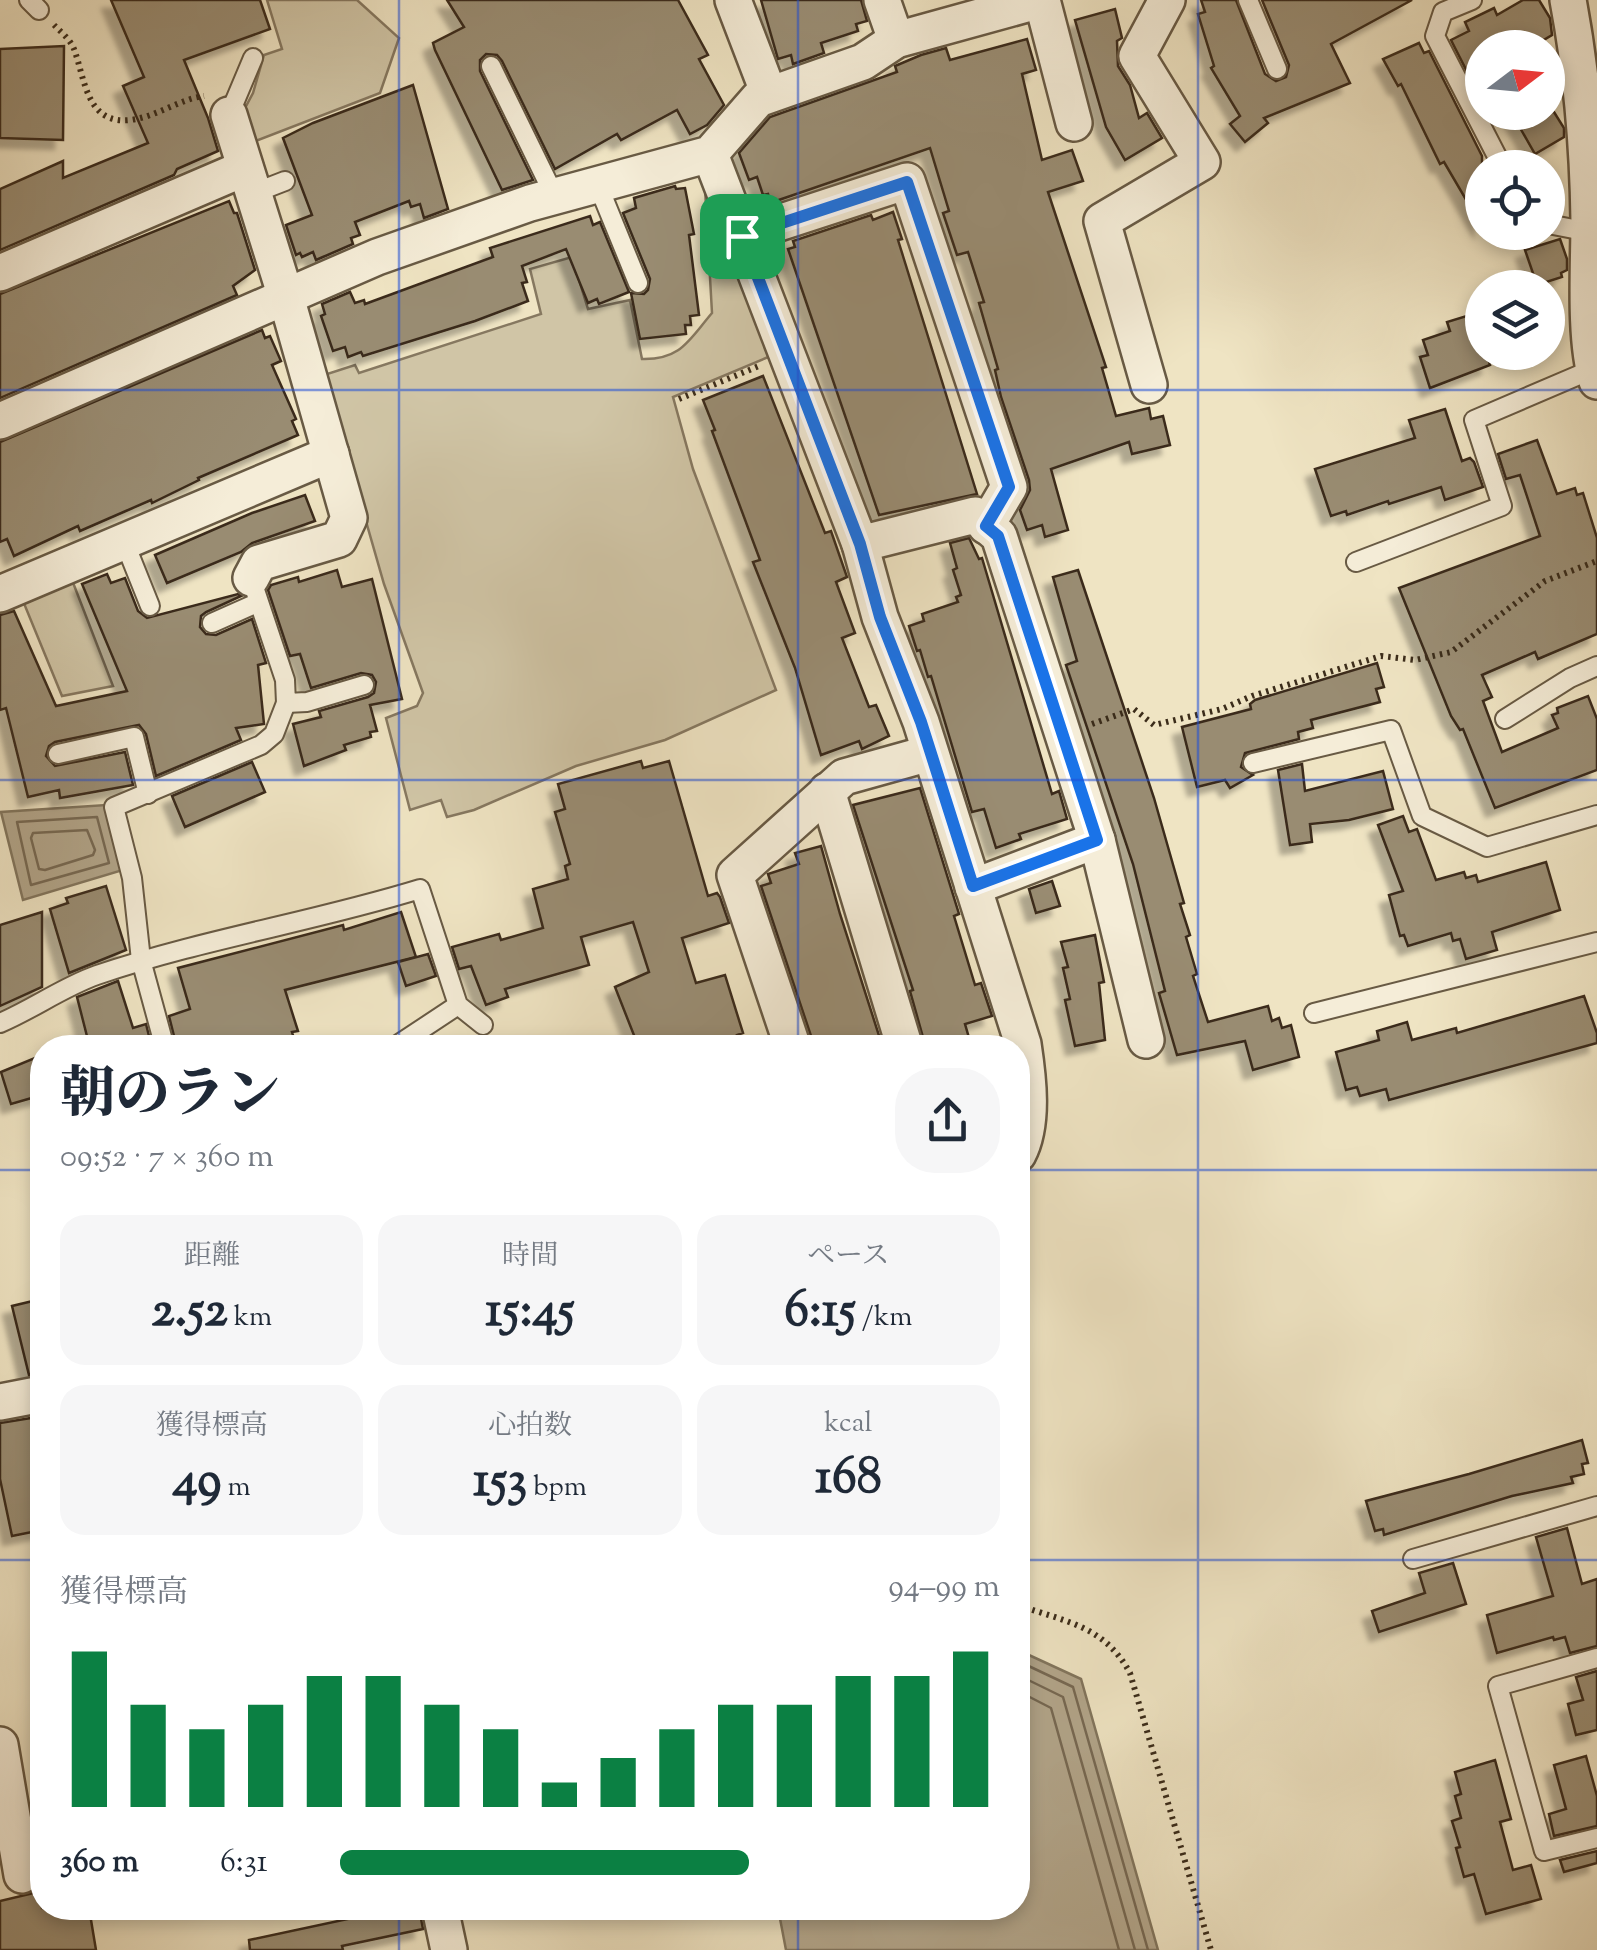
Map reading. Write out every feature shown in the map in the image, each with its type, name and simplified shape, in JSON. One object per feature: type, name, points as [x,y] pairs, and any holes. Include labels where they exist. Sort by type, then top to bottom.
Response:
[{"type":"street","points":[[733,0],[769,94]]},
{"type":"street","points":[[882,0],[896,40]]},
{"type":"street","points":[[0,420],[413,244],[554,197],[710,154],[758,99],[863,62],[896,40],[1042,0],[1074,123]]},
{"type":"street","points":[[1149,385],[1102,220],[1202,162],[1137,56],[1166,0]]},
{"type":"street","points":[[1568,0],[1580,61],[1588,150],[1595,375]]},
{"type":"street","points":[[229,115],[262,181],[286,297],[349,518],[339,539],[260,563],[254,591]]},
{"type":"street","points":[[710,154],[860,544],[880,617],[930,753],[1020,1035]]},
{"type":"street","points":[[0,274],[262,181]]},
{"type":"street","points":[[742,236],[907,182],[1009,487],[986,526]]},
{"type":"street","points":[[0,594],[331,454]]},
{"type":"street","points":[[860,544],[975,516],[998,536],[1097,840],[1146,1040]]},
{"type":"street","points":[[789,1035],[735,875],[844,777],[930,753]]},
{"type":"street","points":[[827,791],[902,1035]]},
{"type":"street","points":[[973,886],[1097,840]]},
{"type":"street","points":[[0,1402],[30,1396]]},
{"type":"street","points":[[0,1746],[21,1875]]},
{"type":"street","points":[[443,1920],[449,1950]]},
{"type":"lane","points":[[1248,0],[1277,69]]},
{"type":"lane","points":[[1472,0],[1443,12],[1435,36],[1494,150]]},
{"type":"lane","points":[[229,115],[252,58]]},
{"type":"lane","points":[[492,66],[554,197]]},
{"type":"lane","points":[[598,184],[638,283]]},
{"type":"lane","points":[[1565,227],[1589,232]]},
{"type":"lane","points":[[1356,562],[1502,506],[1474,420],[1595,375]]},
{"type":"lane","points":[[124,542],[150,606]]},
{"type":"lane","points":[[161,1035],[141,960],[132,878],[114,807],[261,745],[274,734],[286,703],[285,680],[254,591],[212,623]]},
{"type":"lane","points":[[1505,719],[1570,678],[1597,666]]},
{"type":"lane","points":[[286,703],[308,702],[364,685]]},
{"type":"lane","points":[[1253,764],[1391,730],[1422,816],[1486,847],[1597,815]]},
{"type":"lane","points":[[58,754],[134,737],[148,794]]},
{"type":"lane","points":[[0,1023],[91,977],[141,960],[338,914],[420,890],[458,1006],[483,1025]]},
{"type":"lane","points":[[1314,1013],[1597,942]]},
{"type":"lane","points":[[412,1035],[458,1006]]},
{"type":"lane","points":[[1413,1559],[1597,1506]]},
{"type":"lane","points":[[1597,1658],[1498,1686],[1544,1851],[1597,1838]]},
{"type":"path","points":[[34,5],[73,44],[86,96],[96,110],[112,119],[131,120],[203,94],[229,115]]},
{"type":"path","points":[[679,400],[787,354]]},
{"type":"path","points":[[1062,734],[1134,709],[1154,724],[1187,718],[1381,656],[1415,660],[1451,652],[1546,580],[1597,561]]},
{"type":"path","points":[[1030,1609],[1108,1641],[1130,1672],[1211,1950]]},
{"type":"shaded area","points":[[267,0],[357,0],[399,38],[380,93],[253,142],[244,110],[264,55],[282,49]]},
{"type":"shaded area","points":[[705,188],[773,355],[673,397],[693,469],[776,690],[665,740],[576,766],[474,810],[447,817],[441,800],[410,810],[386,718],[417,706],[423,693],[384,584],[324,375],[355,365],[359,373],[541,314],[530,269],[572,257],[588,309],[630,300],[642,359],[675,352],[712,313]]},
{"type":"shaded area","points":[[72,580],[113,686],[62,696],[23,601]]},
{"type":"water","points":[[106,805],[123,870],[23,900],[1,812]]},
{"type":"water","points":[[1030,1656],[1081,1679],[1158,1950],[786,1950],[780,1920],[1030,1920]]},
{"type":"building","points":[[111,0],[260,0],[270,29],[184,60],[218,151],[177,169],[174,175],[0,250],[0,189],[63,161],[63,178],[148,143],[123,86],[144,77]]},
{"type":"building","points":[[447,0],[678,0],[708,55],[699,59],[724,105],[707,125],[690,134],[677,110],[621,140],[617,134],[555,169],[502,61],[497,55],[486,54],[480,60],[480,71],[533,180],[502,190],[435,50],[433,43],[464,27]]},
{"type":"building","points":[[761,0],[861,0],[867,21],[856,24],[858,31],[821,43],[824,53],[793,64],[791,55],[778,59]]},
{"type":"building","points":[[1201,0],[1236,0],[1265,74],[1276,81],[1286,77],[1289,65],[1262,0],[1412,0],[1331,44],[1350,83],[1264,118],[1268,123],[1245,142],[1230,124],[1240,116],[1211,68],[1214,66],[1198,14],[1205,12]]},
{"type":"building","points":[[1523,0],[1539,0],[1550,18],[1551,30],[1469,30],[1465,22],[1494,8],[1497,15]]},
{"type":"building","points":[[1115,9],[1122,38],[1117,41],[1118,66],[1130,85],[1139,118],[1147,113],[1162,138],[1125,160],[1106,127],[1075,20]]},
{"type":"building","points":[[1465,33],[1465,68],[1451,40]]},
{"type":"building","points":[[1027,39],[1036,70],[1022,74],[1042,160],[1072,150],[1083,181],[1048,192],[1106,367],[1102,368],[1116,416],[1149,408],[1151,419],[1163,416],[1170,445],[1132,454],[1129,442],[1051,469],[1068,530],[1045,537],[1042,525],[1027,530],[1020,510],[1030,490],[1029,480],[1001,397],[995,370],[998,369],[979,303],[984,302],[968,252],[957,255],[943,213],[949,211],[930,148],[770,203],[757,177],[749,180],[739,153],[770,117],[897,72],[895,66],[921,55],[946,48],[950,60]]},
{"type":"building","points":[[1419,43],[1424,53],[1429,51],[1465,122],[1465,130],[1469,130],[1479,150],[1465,150],[1465,198],[1444,162],[1440,164],[1401,84],[1398,86],[1383,59]]},
{"type":"building","points":[[64,46],[63,140],[0,138],[0,49]]},
{"type":"building","points":[[413,85],[448,209],[424,218],[420,204],[411,207],[409,201],[355,222],[360,235],[351,238],[353,244],[316,260],[313,252],[302,257],[300,253],[296,255],[286,225],[312,215],[283,138]]},
{"type":"building","points":[[1521,130],[1564,130],[1564,137],[1542,150],[1533,150]]},
{"type":"building","points":[[675,186],[685,188],[694,234],[689,235],[699,315],[690,316],[686,334],[640,339],[631,293],[644,294],[650,279],[623,213],[636,208],[634,198]]},
{"type":"building","points":[[229,201],[237,213],[255,270],[233,286],[237,295],[0,398],[0,294]]},
{"type":"building","points":[[893,212],[902,239],[898,240],[977,494],[879,515],[788,249],[795,247],[793,241],[871,215],[873,220]]},
{"type":"building","points":[[590,216],[593,225],[600,222],[629,292],[599,304],[597,299],[588,303],[566,249],[522,266],[528,301],[363,356],[361,352],[348,357],[345,347],[333,351],[321,316],[325,314],[322,304],[350,292],[355,303],[364,300],[365,304],[493,257],[490,248]]},
{"type":"building","points":[[1525,250],[1564,250],[1567,270],[1532,270]]},
{"type":"building","points":[[1465,316],[1465,370],[1477,370],[1430,388],[1420,357],[1428,355],[1423,340],[1450,331],[1447,322]]},
{"type":"building","points":[[262,330],[265,338],[270,336],[281,361],[272,365],[296,419],[292,421],[298,435],[198,478],[152,503],[151,500],[80,531],[78,526],[14,556],[7,539],[0,542],[0,442]]},
{"type":"building","points":[[763,376],[825,533],[831,531],[847,577],[836,582],[855,633],[842,638],[869,707],[876,705],[889,736],[862,749],[859,741],[821,755],[795,668],[753,562],[760,560],[703,400]]},
{"type":"building","points":[[1445,409],[1462,461],[1470,458],[1474,462],[1483,487],[1445,500],[1441,487],[1389,504],[1388,501],[1347,515],[1346,511],[1331,516],[1315,469],[1415,438],[1409,420]]},
{"type":"building","points":[[1537,440],[1557,494],[1575,488],[1577,495],[1583,493],[1597,538],[1597,634],[1538,659],[1535,652],[1482,675],[1492,697],[1483,701],[1502,752],[1558,728],[1552,715],[1558,713],[1557,708],[1588,696],[1597,719],[1597,770],[1495,808],[1463,729],[1451,716],[1399,588],[1540,536],[1520,475],[1506,479],[1498,454]]},
{"type":"building","points":[[305,495],[315,521],[252,543],[241,552],[167,583],[155,555]]},
{"type":"building","points":[[969,538],[979,559],[982,558],[1052,794],[1059,791],[1067,819],[1019,834],[1021,839],[996,848],[984,809],[972,812],[931,676],[928,677],[909,626],[924,621],[922,614],[958,602],[956,597],[961,595],[950,543]]},
{"type":"building","points":[[337,570],[342,587],[372,579],[402,699],[370,705],[377,731],[370,732],[371,737],[344,745],[346,750],[304,766],[293,724],[321,717],[319,711],[368,697],[374,693],[376,682],[372,675],[361,673],[311,688],[300,654],[290,656],[268,590],[271,585],[298,577],[299,582]]},
{"type":"building","points":[[1078,570],[1154,798],[1184,903],[1180,904],[1190,935],[1186,937],[1197,974],[1193,976],[1208,1022],[1268,1006],[1272,1021],[1279,1018],[1282,1028],[1291,1025],[1299,1057],[1253,1070],[1245,1041],[1177,1055],[1159,993],[1165,991],[1133,864],[1066,665],[1077,661],[1053,577]]},
{"type":"building","points":[[107,574],[111,583],[125,578],[138,611],[147,618],[241,596],[206,612],[201,616],[200,627],[206,634],[216,635],[252,619],[266,663],[258,665],[264,724],[236,728],[241,740],[156,776],[146,734],[139,725],[55,742],[46,756],[55,766],[125,752],[133,785],[60,798],[59,790],[28,797],[6,708],[0,710],[0,615],[14,611],[56,706],[127,691],[82,584]]},
{"type":"building","points":[[1377,663],[1384,687],[1376,689],[1380,702],[1311,720],[1313,728],[1298,732],[1299,739],[1245,753],[1241,767],[1253,775],[1230,788],[1225,780],[1197,787],[1182,727],[1251,709],[1255,700]]},
{"type":"building","points":[[641,761],[643,768],[669,761],[708,896],[717,893],[729,923],[682,938],[696,983],[725,975],[743,1033],[634,1035],[615,987],[649,972],[633,922],[581,937],[589,965],[505,989],[508,997],[486,1005],[471,966],[459,969],[452,947],[499,934],[501,940],[543,928],[533,889],[568,879],[565,866],[570,864],[555,812],[565,809],[558,784]]},
{"type":"building","points":[[252,762],[265,792],[185,827],[172,796]]},
{"type":"building","points":[[1302,764],[1305,791],[1383,771],[1393,809],[1310,824],[1312,842],[1290,845],[1278,770]]},
{"type":"building","points":[[920,788],[959,914],[954,916],[975,985],[981,983],[992,1016],[965,1024],[968,1035],[922,1035],[910,991],[913,990],[853,805]]},
{"type":"building","points":[[1403,816],[1409,832],[1417,829],[1436,880],[1464,872],[1466,878],[1476,875],[1478,882],[1546,862],[1560,910],[1492,932],[1497,950],[1466,959],[1460,939],[1453,941],[1451,933],[1408,946],[1404,935],[1400,936],[1389,895],[1403,891],[1378,825]]},
{"type":"building","points":[[821,846],[879,1035],[811,1035],[761,886],[771,883],[768,874],[799,864],[795,853]]},
{"type":"building","points":[[1052,881],[1060,906],[1036,913],[1029,889]]},
{"type":"building","points":[[106,886],[126,950],[69,973],[50,909],[68,903],[66,898]]},
{"type":"building","points":[[42,912],[42,987],[0,1006],[0,925]]},
{"type":"building","points":[[401,912],[416,957],[285,990],[298,1031],[293,1035],[174,1035],[169,1016],[190,1009],[178,968],[343,925],[344,930]]},
{"type":"building","points":[[1095,935],[1104,982],[1099,983],[1105,1040],[1075,1046],[1065,1000],[1070,999],[1063,968],[1068,967],[1061,942]]},
{"type":"building","points":[[428,954],[436,976],[406,986],[398,962]]},
{"type":"building","points":[[118,981],[133,1028],[146,1024],[149,1035],[87,1035],[77,997]]},
{"type":"building","points":[[1584,996],[1597,1043],[1389,1100],[1386,1089],[1360,1096],[1357,1087],[1346,1090],[1336,1052],[1379,1040],[1377,1031],[1407,1022],[1412,1040],[1456,1028],[1457,1033]]},
{"type":"building","points":[[30,1060],[30,1098],[11,1104],[1,1072]]},
{"type":"building","points":[[30,1302],[30,1375],[29,1375],[12,1306]]},
{"type":"building","points":[[30,1418],[30,1532],[12,1536],[0,1479],[0,1423]]},
{"type":"building","points":[[1582,1440],[1588,1463],[1582,1464],[1584,1474],[1571,1477],[1573,1483],[1512,1496],[1384,1535],[1383,1529],[1375,1531],[1366,1501]]},
{"type":"building","points":[[1567,1528],[1582,1584],[1597,1579],[1597,1646],[1570,1653],[1565,1637],[1553,1637],[1497,1653],[1487,1615],[1553,1596],[1536,1537]]},
{"type":"building","points":[[1453,1563],[1466,1604],[1379,1632],[1372,1611],[1425,1593],[1419,1573]]},
{"type":"building","points":[[1597,1671],[1597,1730],[1576,1735],[1568,1704],[1583,1700],[1576,1677]]},
{"type":"building","points":[[1586,1756],[1597,1796],[1597,1826],[1554,1836],[1549,1814],[1566,1809],[1554,1765]]},
{"type":"building","points":[[1495,1760],[1511,1819],[1500,1822],[1513,1870],[1531,1865],[1541,1899],[1486,1914],[1474,1874],[1464,1877],[1452,1821],[1461,1818],[1455,1796],[1461,1794],[1455,1772]]},
{"type":"building","points":[[1597,1851],[1597,1863],[1564,1872],[1560,1860]]},
{"type":"building","points":[[30,1894],[30,1920],[91,1920],[96,1950],[0,1950],[0,1901]]},
{"type":"building","points":[[343,1920],[421,1920],[423,1929],[342,1946],[343,1950],[250,1950],[249,1940]]},
{"type":"route","points":[[907,182],[1009,487],[986,526],[998,536],[1097,840],[973,886],[921,722],[880,617],[860,544],[742,236],[907,182]]}]
